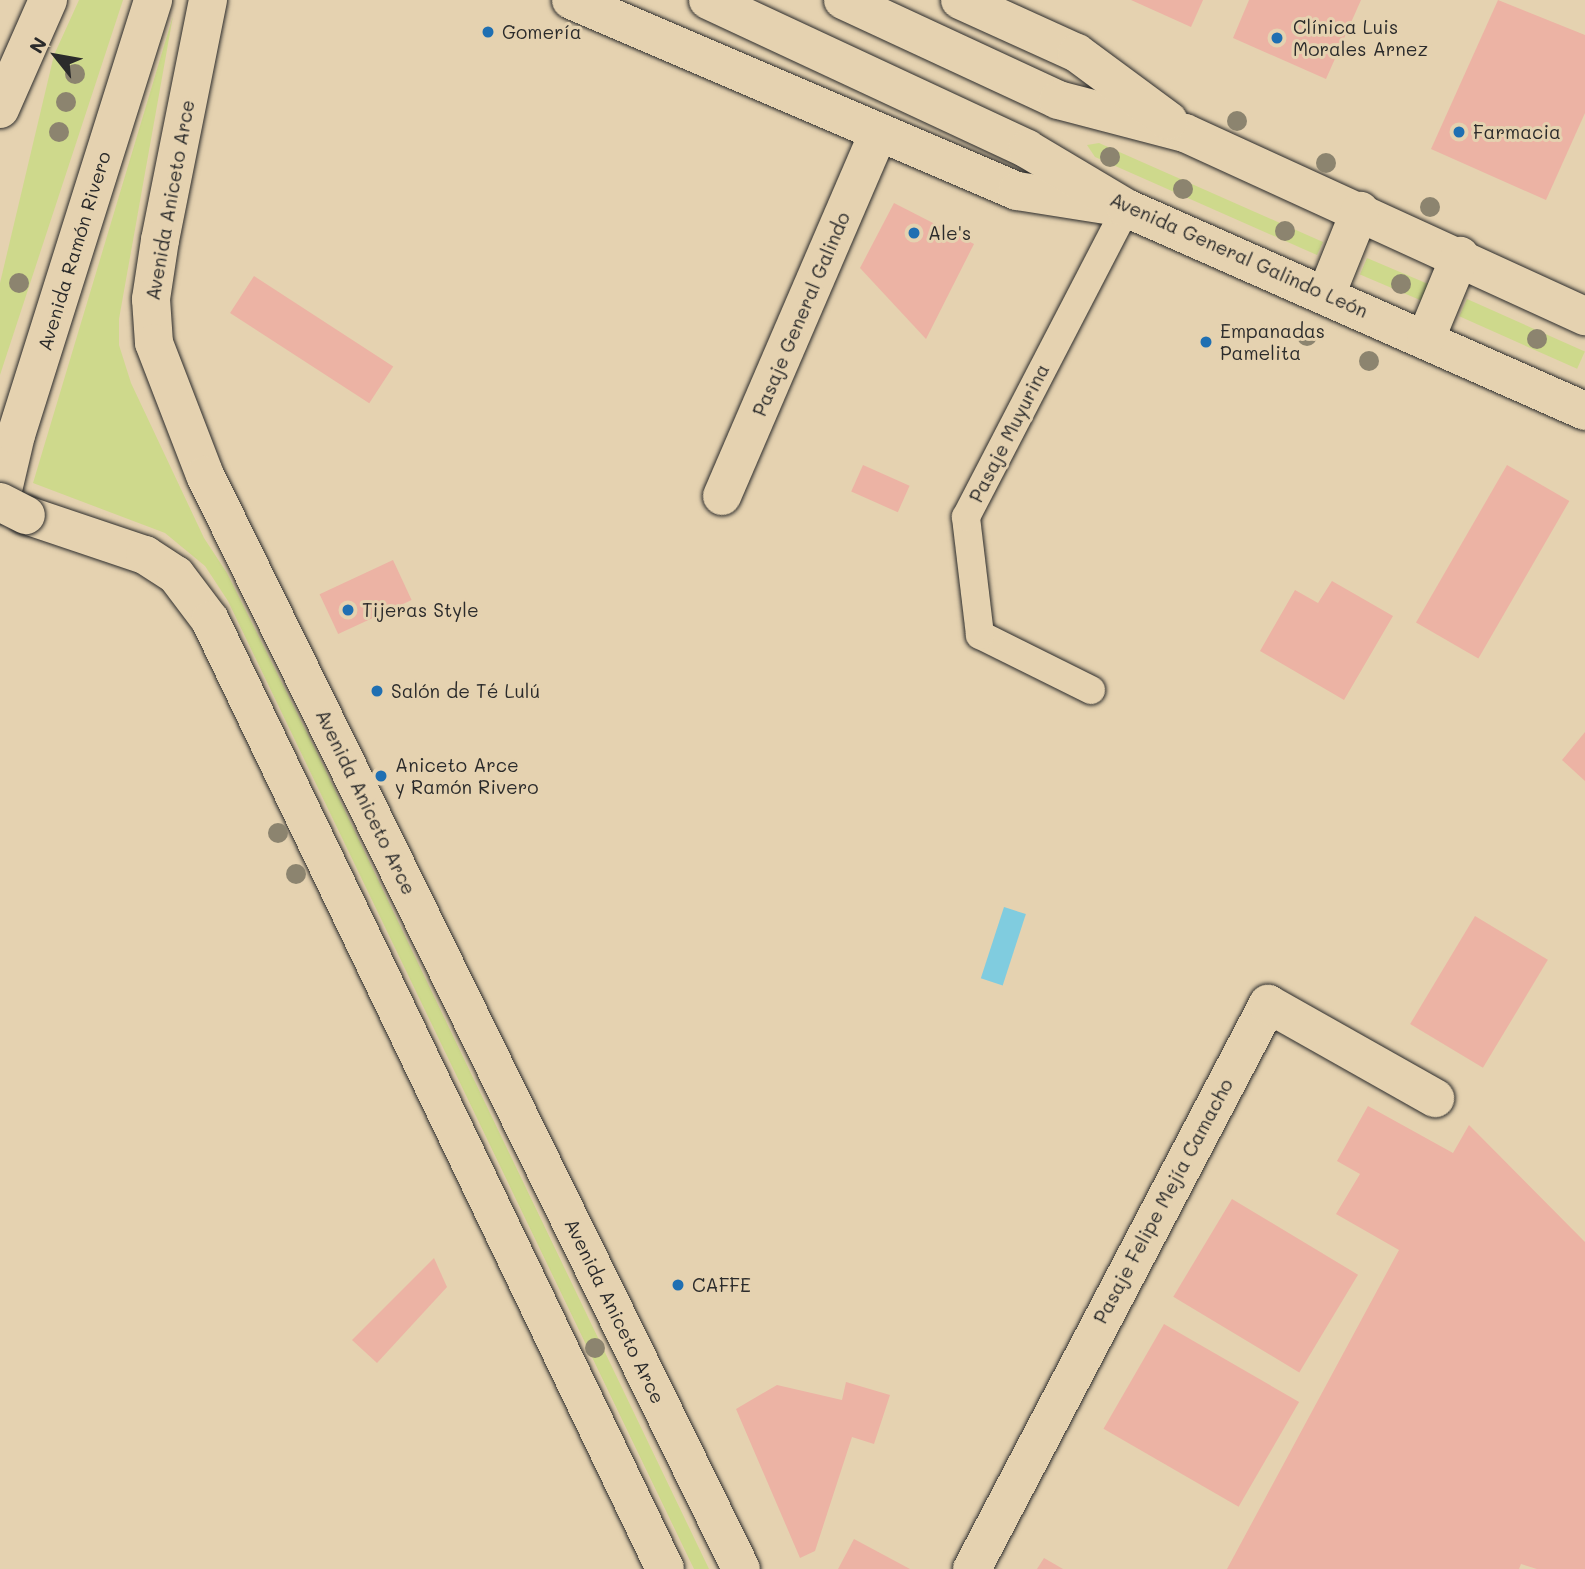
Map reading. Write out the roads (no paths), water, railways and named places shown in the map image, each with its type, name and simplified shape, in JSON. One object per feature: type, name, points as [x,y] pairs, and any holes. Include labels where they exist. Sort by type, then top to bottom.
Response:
[{"type":"main road","points":[[0,94],[21,0]]},
{"type":"main road","points":[[0,109],[48,0]]},
{"type":"main road","name":"Avenida Ramón Rivero","points":[[9,507],[16,435],[153,0]]},
{"type":"main road","name":"Avenida Aniceto Arce","points":[[208,0],[160,240],[151,299],[154,343],[205,475],[741,1569]]},
{"type":"main road","points":[[571,0],[1017,191],[1126,208]]},
{"type":"main road","name":"Avenida General Galindo León","points":[[708,0],[1027,149],[1126,208],[1426,338],[1585,411]]},
{"type":"main road","points":[[843,0],[1058,100],[1185,133],[1460,256],[1585,316]]},
{"type":"main road","points":[[960,0],[1077,53],[1185,133]]},
{"type":"main road","name":"Pasaje General Galindo","points":[[722,496],[879,132]]},
{"type":"main road","points":[[1326,295],[1360,211]]},
{"type":"main road","points":[[1426,338],[1460,256]]},
{"type":"main road","points":[[9,507],[145,555],[176,575],[209,620],[665,1569]]},
{"type":"main road","name":"Pasaje Felipe Mejía Camacho","points":[[972,1569],[1268,1003],[1435,1098]]},
{"type":"lane","name":"Pasaje Muyurina","points":[[1091,690],[980,635],[966,517],[1126,208]]},
{"type":"water","points":[[1004,907],[1026,914],[1003,985],[981,978]]},
{"type":"place","name":"Gomería","points":[[488,32]]},
{"type":"place","name":"Clínica Luis Morales Arnez","points":[[1277,38]]},
{"type":"place","name":"Farmacia","points":[[1459,132]]},
{"type":"place","name":"Ale's","points":[[914,233]]},
{"type":"place","name":"Empanadas Pamelita","points":[[1206,342]]},
{"type":"place","name":"Tijeras Style","points":[[348,610]]},
{"type":"place","name":"Salón de Té Lulú","points":[[377,691]]},
{"type":"place","name":"Aniceto Arce y Ramón Rivero","points":[[381,776]]},
{"type":"place","name":"CAFFE","points":[[678,1285]]}]
